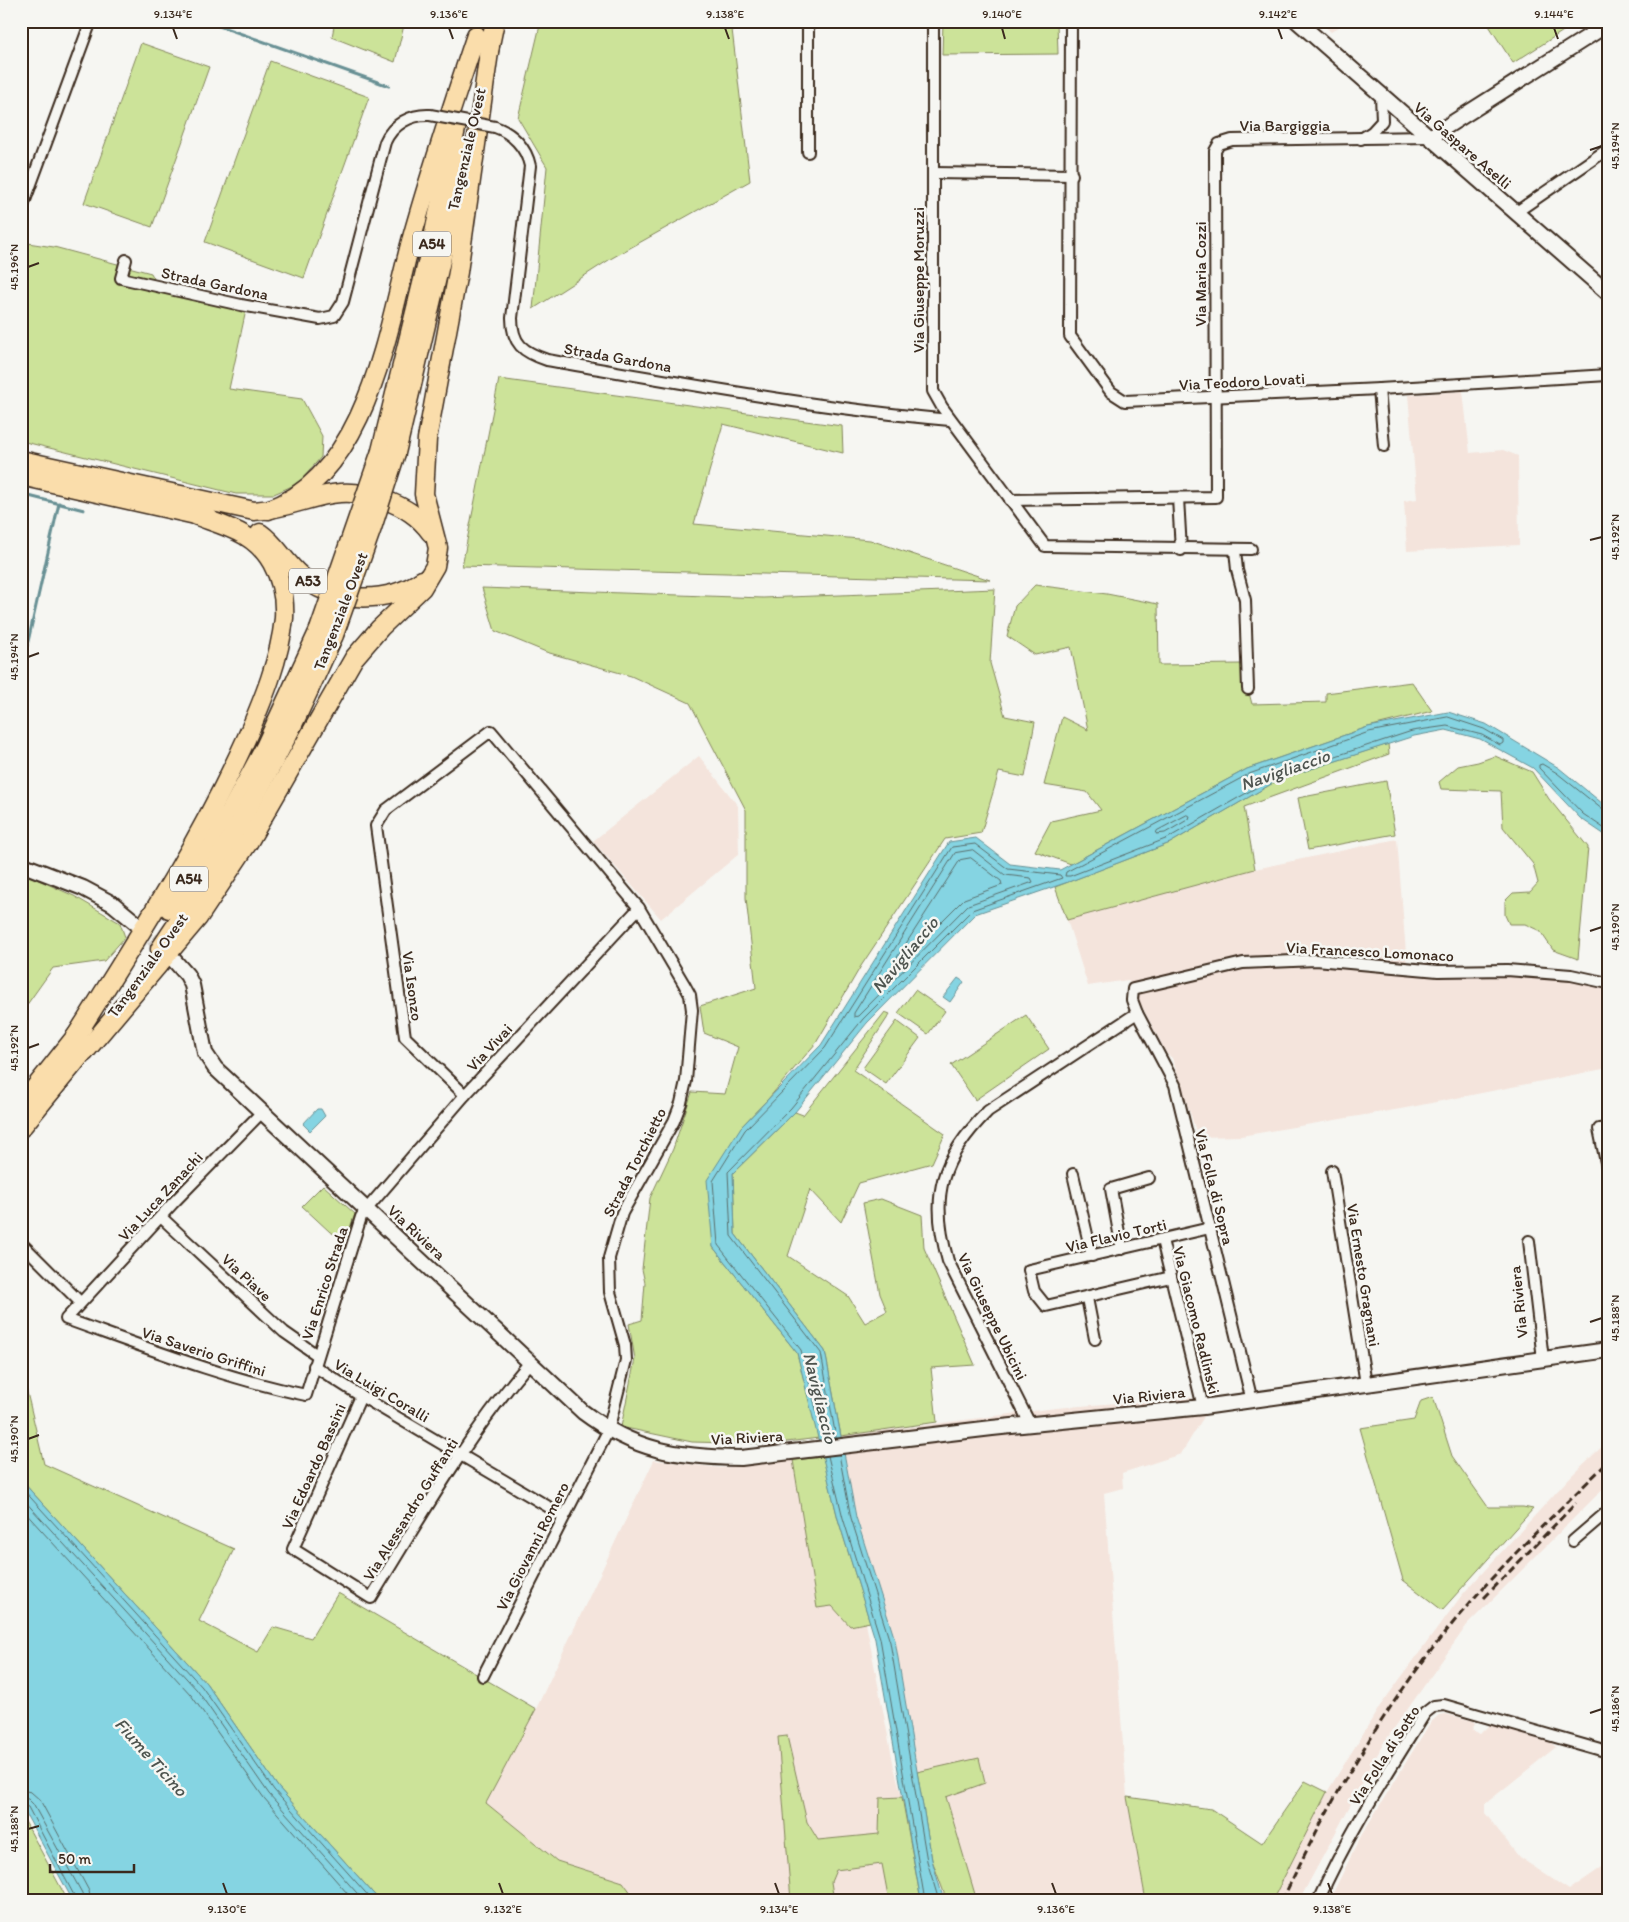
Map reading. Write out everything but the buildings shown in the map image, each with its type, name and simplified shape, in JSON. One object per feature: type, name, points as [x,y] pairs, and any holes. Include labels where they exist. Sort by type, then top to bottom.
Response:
[{"type":"highway","name":"Tangenziale Ovest","points":[[21,1128],[84,1053],[204,885],[283,745],[327,632],[372,528],[482,34],[496,21]]},
{"type":"highway","points":[[268,510],[297,497],[321,475],[351,430],[371,388],[388,338],[411,242],[441,142],[482,34]]},
{"type":"highway","points":[[84,1053],[198,918],[248,843],[354,658],[380,628],[422,588],[432,572],[438,555],[436,540],[425,500],[427,439],[458,272],[482,34]]},
{"type":"highway","name":"A53","points":[[21,460],[198,508],[255,530],[269,540],[302,576],[337,594],[360,597],[389,595],[419,582],[432,572]]},
{"type":"highway","name":"A53","points":[[21,476],[198,508],[254,511],[287,507],[325,494],[355,491],[404,508],[418,518],[436,540]]},
{"type":"highway","points":[[76,1036],[166,893],[201,830],[252,724],[279,647],[284,617],[283,598],[278,576],[268,556],[246,534],[198,508]]},
{"type":"highway","name":"Tangenziale Ovest","points":[[21,1105],[142,949],[230,812],[327,632]]},
{"type":"street","points":[[21,211],[91,21]]},
{"type":"street","points":[[808,21],[808,152]]},
{"type":"street","name":"Via Giuseppe Moruzzi","points":[[933,21],[934,391],[950,420],[1045,546],[1181,550],[1251,549]]},
{"type":"street","points":[[933,173],[1072,175],[1071,21]]},
{"type":"street","name":"Via Gaspare Aselli","points":[[1297,21],[1608,293]]},
{"type":"street","points":[[1430,137],[1608,24]]},
{"type":"street","points":[[1360,139],[1372,132],[1382,121],[1381,95]]},
{"type":"street","name":"Strada Gardona","points":[[126,260],[121,278],[241,305],[321,320],[334,316],[344,302],[385,142],[393,129],[405,120],[417,115],[430,114],[495,127],[514,138],[524,152],[530,166],[512,318],[512,330],[517,342],[529,354],[547,360],[715,390],[860,412],[950,420]]},
{"type":"street","name":"Via Bargiggia","points":[[1215,151],[1222,143],[1232,140],[1430,137]]},
{"type":"street","points":[[1515,213],[1608,149]]},
{"type":"street","name":"Via Maria Cozzi","points":[[1214,398],[1215,151]]},
{"type":"street","name":"Via Teodoro Lovati","points":[[1072,175],[1070,336],[1111,392],[1119,399],[1125,401],[1214,398],[1608,375]]},
{"type":"street","points":[[1379,389],[1384,446]]},
{"type":"street","points":[[1010,500],[1216,497],[1214,398]]},
{"type":"street","points":[[1178,498],[1181,550]]},
{"type":"street","points":[[1235,550],[1237,570],[1245,600],[1248,689]]},
{"type":"street","name":"Via Isonzo","points":[[465,1095],[405,1037],[376,826],[386,810],[491,732],[568,823]]},
{"type":"street","name":"Strada Torchietto","points":[[568,823],[639,908],[684,984],[692,1010],[686,1082],[681,1103],[674,1121],[622,1213],[610,1258],[610,1292],[625,1345],[626,1360],[608,1431]]},
{"type":"street","points":[[21,864],[83,888],[113,904],[136,923]]},
{"type":"street","name":"Via Vivai","points":[[366,1210],[465,1095],[639,908]]},
{"type":"street","name":"Via Riviera","points":[[172,958],[187,975],[192,985],[205,1053],[215,1068],[583,1412],[608,1431],[666,1452],[709,1458],[741,1458],[1030,1424],[1204,1407],[1608,1350]]},
{"type":"street","name":"Via Francesco Lomonaco","points":[[1133,989],[1244,963],[1316,960],[1438,971],[1507,970],[1571,976],[1608,983]]},
{"type":"street","name":"Via Folla di Sopra","points":[[1133,989],[1132,1000],[1137,1012],[1175,1085],[1252,1401]]},
{"type":"street","name":"Via Giuseppe Ubicini","points":[[1030,1424],[948,1261],[941,1237],[939,1209],[945,1170],[967,1132],[988,1111],[1137,1012]]},
{"type":"street","name":"Via Luca Zanachi","points":[[66,1319],[173,1203],[262,1112]]},
{"type":"street","points":[[1608,1128],[1599,1129],[1608,1172]]},
{"type":"street","name":"Via Ernesto Gragnani","points":[[1332,1171],[1366,1384]]},
{"type":"street","points":[[1073,1174],[1092,1256]]},
{"type":"street","points":[[1122,1249],[1111,1189],[1149,1178]]},
{"type":"street","name":"Via Enrico Strada","points":[[314,1366],[361,1217],[366,1210]]},
{"type":"street","name":"Via Piave","points":[[161,1218],[284,1332],[317,1355]]},
{"type":"street","name":"Via Flavio Torti","points":[[1087,1298],[1086,1296],[1046,1306],[1034,1291],[1029,1270],[1210,1228]]},
{"type":"street","name":"Via Giacomo Radlinski","points":[[1162,1240],[1204,1407]]},
{"type":"street","name":"Via Riviera","points":[[1529,1241],[1543,1359]]},
{"type":"street","points":[[21,1243],[80,1302]]},
{"type":"street","points":[[1095,1339],[1087,1298],[1171,1277]]},
{"type":"street","name":"Via Saverio Griffini","points":[[66,1319],[268,1388],[306,1395],[314,1366]]},
{"type":"street","name":"Via Alessandro Guffanti","points":[[293,1549],[371,1598],[461,1454],[506,1391],[530,1362]]},
{"type":"street","name":"Via Luigi Coralli","points":[[314,1366],[361,1396],[564,1516]]},
{"type":"street","name":"Via Edoardo Bassini","points":[[293,1549],[361,1396]]},
{"type":"street","name":"Via Giovanni Romero","points":[[483,1676],[608,1431]]},
{"type":"street","points":[[1573,1541],[1608,1511]]},
{"type":"street","name":"Via Folla di Sotto","points":[[1318,1901],[1339,1856],[1369,1803],[1425,1713],[1434,1706],[1444,1705],[1608,1752]]},
{"type":"shaded area","points":[[1319,21],[1348,21],[1331,32]]},
{"type":"shaded area","points":[[1463,391],[1470,453],[1503,450],[1518,456],[1519,545],[1407,551],[1404,501],[1417,499],[1408,395]]},
{"type":"shaded area","points":[[699,756],[738,806],[739,854],[661,919],[593,841]]},
{"type":"shaded area","points":[[1397,839],[1407,966],[1499,963],[1582,971],[1608,976],[1608,1068],[1406,1108],[1241,1136],[1198,1137],[1172,1058],[1167,1054],[1128,980],[1088,986],[1067,920],[1255,869]]},
{"type":"shaded area","points":[[1190,1397],[1205,1415],[1181,1454],[1122,1473],[1123,1488],[1104,1493],[1127,1797],[1146,1901],[977,1901],[946,1796],[985,1783],[979,1759],[917,1772],[895,1640],[856,1517],[841,1436],[1056,1408]]},
{"type":"shaded area","points":[[1608,1441],[1608,1484],[1467,1625],[1383,1744],[1299,1901],[1272,1901],[1321,1802],[1380,1706],[1462,1595],[1572,1475]]},
{"type":"shaded area","points":[[654,1460],[720,1468],[793,1460],[817,1608],[832,1606],[850,1626],[866,1623],[894,1767],[902,1797],[880,1798],[880,1834],[818,1840],[807,1822],[787,1736],[779,1737],[791,1901],[637,1901],[623,1882],[557,1861],[485,1803],[536,1709]]},
{"type":"shaded area","points":[[1445,1714],[1474,1721],[1475,1724],[1472,1730],[1480,1734],[1490,1724],[1550,1742],[1556,1747],[1485,1804],[1485,1813],[1519,1857],[1569,1890],[1608,1863],[1608,1901],[1329,1901],[1361,1836],[1430,1723],[1439,1715]]},
{"type":"shaded area","points":[[883,1864],[889,1901],[834,1901],[831,1882],[836,1870]]},
{"type":"green space","points":[[335,21],[405,21],[395,62],[332,37]]},
{"type":"green space","points":[[541,21],[731,21],[750,181],[612,258],[533,309],[547,167],[518,118]]},
{"type":"green space","points":[[943,21],[1057,21],[1058,54],[942,55]]},
{"type":"green space","points":[[1486,21],[1579,21],[1513,63]]},
{"type":"green space","points":[[141,43],[209,67],[152,227],[84,203]]},
{"type":"green space","points":[[270,61],[369,97],[304,278],[205,242]]},
{"type":"green space","points":[[21,242],[54,247],[151,273],[161,292],[246,310],[229,389],[302,399],[322,436],[321,457],[299,483],[274,494],[236,494],[21,441]]},
{"type":"green space","points":[[499,379],[842,426],[843,453],[723,424],[694,524],[870,540],[990,580],[462,566]]},
{"type":"green space","points":[[1035,585],[1107,594],[1158,604],[1159,665],[1241,664],[1252,704],[1326,702],[1326,693],[1412,682],[1432,711],[1368,727],[1247,769],[1071,864],[1035,851],[1051,821],[1101,810],[1087,792],[1044,785],[1062,717],[1088,730],[1071,647],[1035,655],[1007,636],[1015,606]]},
{"type":"green space","points":[[482,588],[763,598],[995,589],[990,663],[1005,716],[1035,722],[1025,777],[999,772],[981,833],[945,839],[861,966],[816,1043],[741,1127],[713,1247],[797,1353],[819,1438],[770,1444],[692,1442],[621,1427],[635,1359],[629,1324],[642,1320],[645,1283],[642,1269],[650,1198],[673,1149],[692,1092],[725,1094],[738,1047],[704,1033],[700,1006],[756,988],[746,898],[746,810],[690,703],[631,676],[546,652],[495,631]]},
{"type":"green space","points":[[1388,744],[1389,754],[1244,807],[1255,869],[1067,920],[1055,887],[1170,843],[1280,779]]},
{"type":"green space","points":[[1495,756],[1532,772],[1549,799],[1588,847],[1578,959],[1553,950],[1540,931],[1525,924],[1509,924],[1505,915],[1505,901],[1513,893],[1530,892],[1538,883],[1533,864],[1503,827],[1501,791],[1441,789],[1439,782],[1458,766]]},
{"type":"green space","points":[[1386,781],[1395,834],[1308,850],[1298,798]]},
{"type":"green space","points":[[21,872],[74,896],[120,923],[125,937],[104,961],[53,968],[21,1013]]},
{"type":"green space","points":[[915,990],[945,1011],[928,1034],[898,1013]]},
{"type":"green space","points":[[885,1012],[890,1014],[853,1070],[945,1134],[932,1163],[859,1183],[841,1222],[810,1189],[788,1256],[848,1296],[865,1323],[887,1311],[880,1294],[863,1203],[881,1199],[922,1215],[924,1248],[975,1365],[931,1368],[937,1422],[841,1436],[825,1351],[735,1234],[733,1173],[795,1112],[803,1115]]},
{"type":"green space","points":[[1026,1015],[1049,1049],[975,1100],[951,1065]]},
{"type":"green space","points":[[897,1021],[920,1038],[886,1084],[863,1068]]},
{"type":"green space","points":[[323,1185],[355,1214],[346,1239],[330,1232],[302,1206]]},
{"type":"green space","points":[[21,1367],[44,1464],[234,1549],[199,1621],[258,1652],[273,1627],[311,1638],[338,1593],[536,1709],[486,1803],[557,1861],[623,1882],[637,1901],[380,1901],[278,1787],[206,1683],[21,1480]]},
{"type":"green space","points":[[1433,1397],[1452,1456],[1488,1507],[1523,1507],[1533,1509],[1442,1610],[1403,1580],[1360,1428],[1414,1420],[1421,1401]]},
{"type":"green space","points":[[823,1457],[838,1519],[870,1622],[850,1626],[832,1606],[817,1608],[793,1460]]},
{"type":"green space","points":[[787,1736],[807,1822],[818,1840],[879,1834],[880,1798],[902,1797],[921,1901],[889,1901],[882,1864],[836,1870],[831,1882],[834,1901],[791,1901],[778,1737]]},
{"type":"green space","points":[[979,1758],[985,1783],[946,1797],[977,1901],[947,1901],[932,1860],[917,1772]]},
{"type":"green space","points":[[1305,1781],[1327,1792],[1272,1901],[1146,1901],[1127,1797],[1211,1809],[1262,1843]]},
{"type":"green space","points":[[21,1814],[68,1901],[21,1901]]},
{"type":"water","name":"Navigliaccio","points":[[1448,712],[1486,724],[1559,768],[1608,808],[1608,837],[1580,818],[1533,768],[1480,739],[1446,730],[1414,736],[1280,779],[1170,843],[1071,881],[975,914],[867,1023],[795,1112],[733,1173],[735,1234],[825,1351],[856,1517],[895,1640],[932,1860],[944,1901],[921,1901],[875,1639],[838,1519],[797,1353],[713,1247],[707,1180],[741,1127],[821,1045],[949,842],[976,838],[1010,864],[1060,870],[1247,769],[1368,727]]},
{"type":"water","points":[[958,978],[964,982],[950,1002],[943,997]]},
{"type":"water","points":[[317,1109],[321,1109],[325,1116],[310,1131],[303,1124]]},
{"type":"water","name":"Fiume Ticino","points":[[21,1480],[206,1683],[278,1787],[380,1901],[73,1901],[21,1805]]},
{"type":"waterway","points":[[205,21],[389,86]]},
{"type":"waterway","points":[[21,494],[84,510]]},
{"type":"waterway","points":[[27,646],[59,503]]},
{"type":"tunnel","points":[[137,924],[168,954]]},
{"type":"railway","points":[[1282,1901],[1317,1830],[1357,1760],[1423,1661],[1466,1607],[1525,1543],[1608,1462]]},
{"type":"railway","points":[[1484,1598],[1576,1503]]}]
